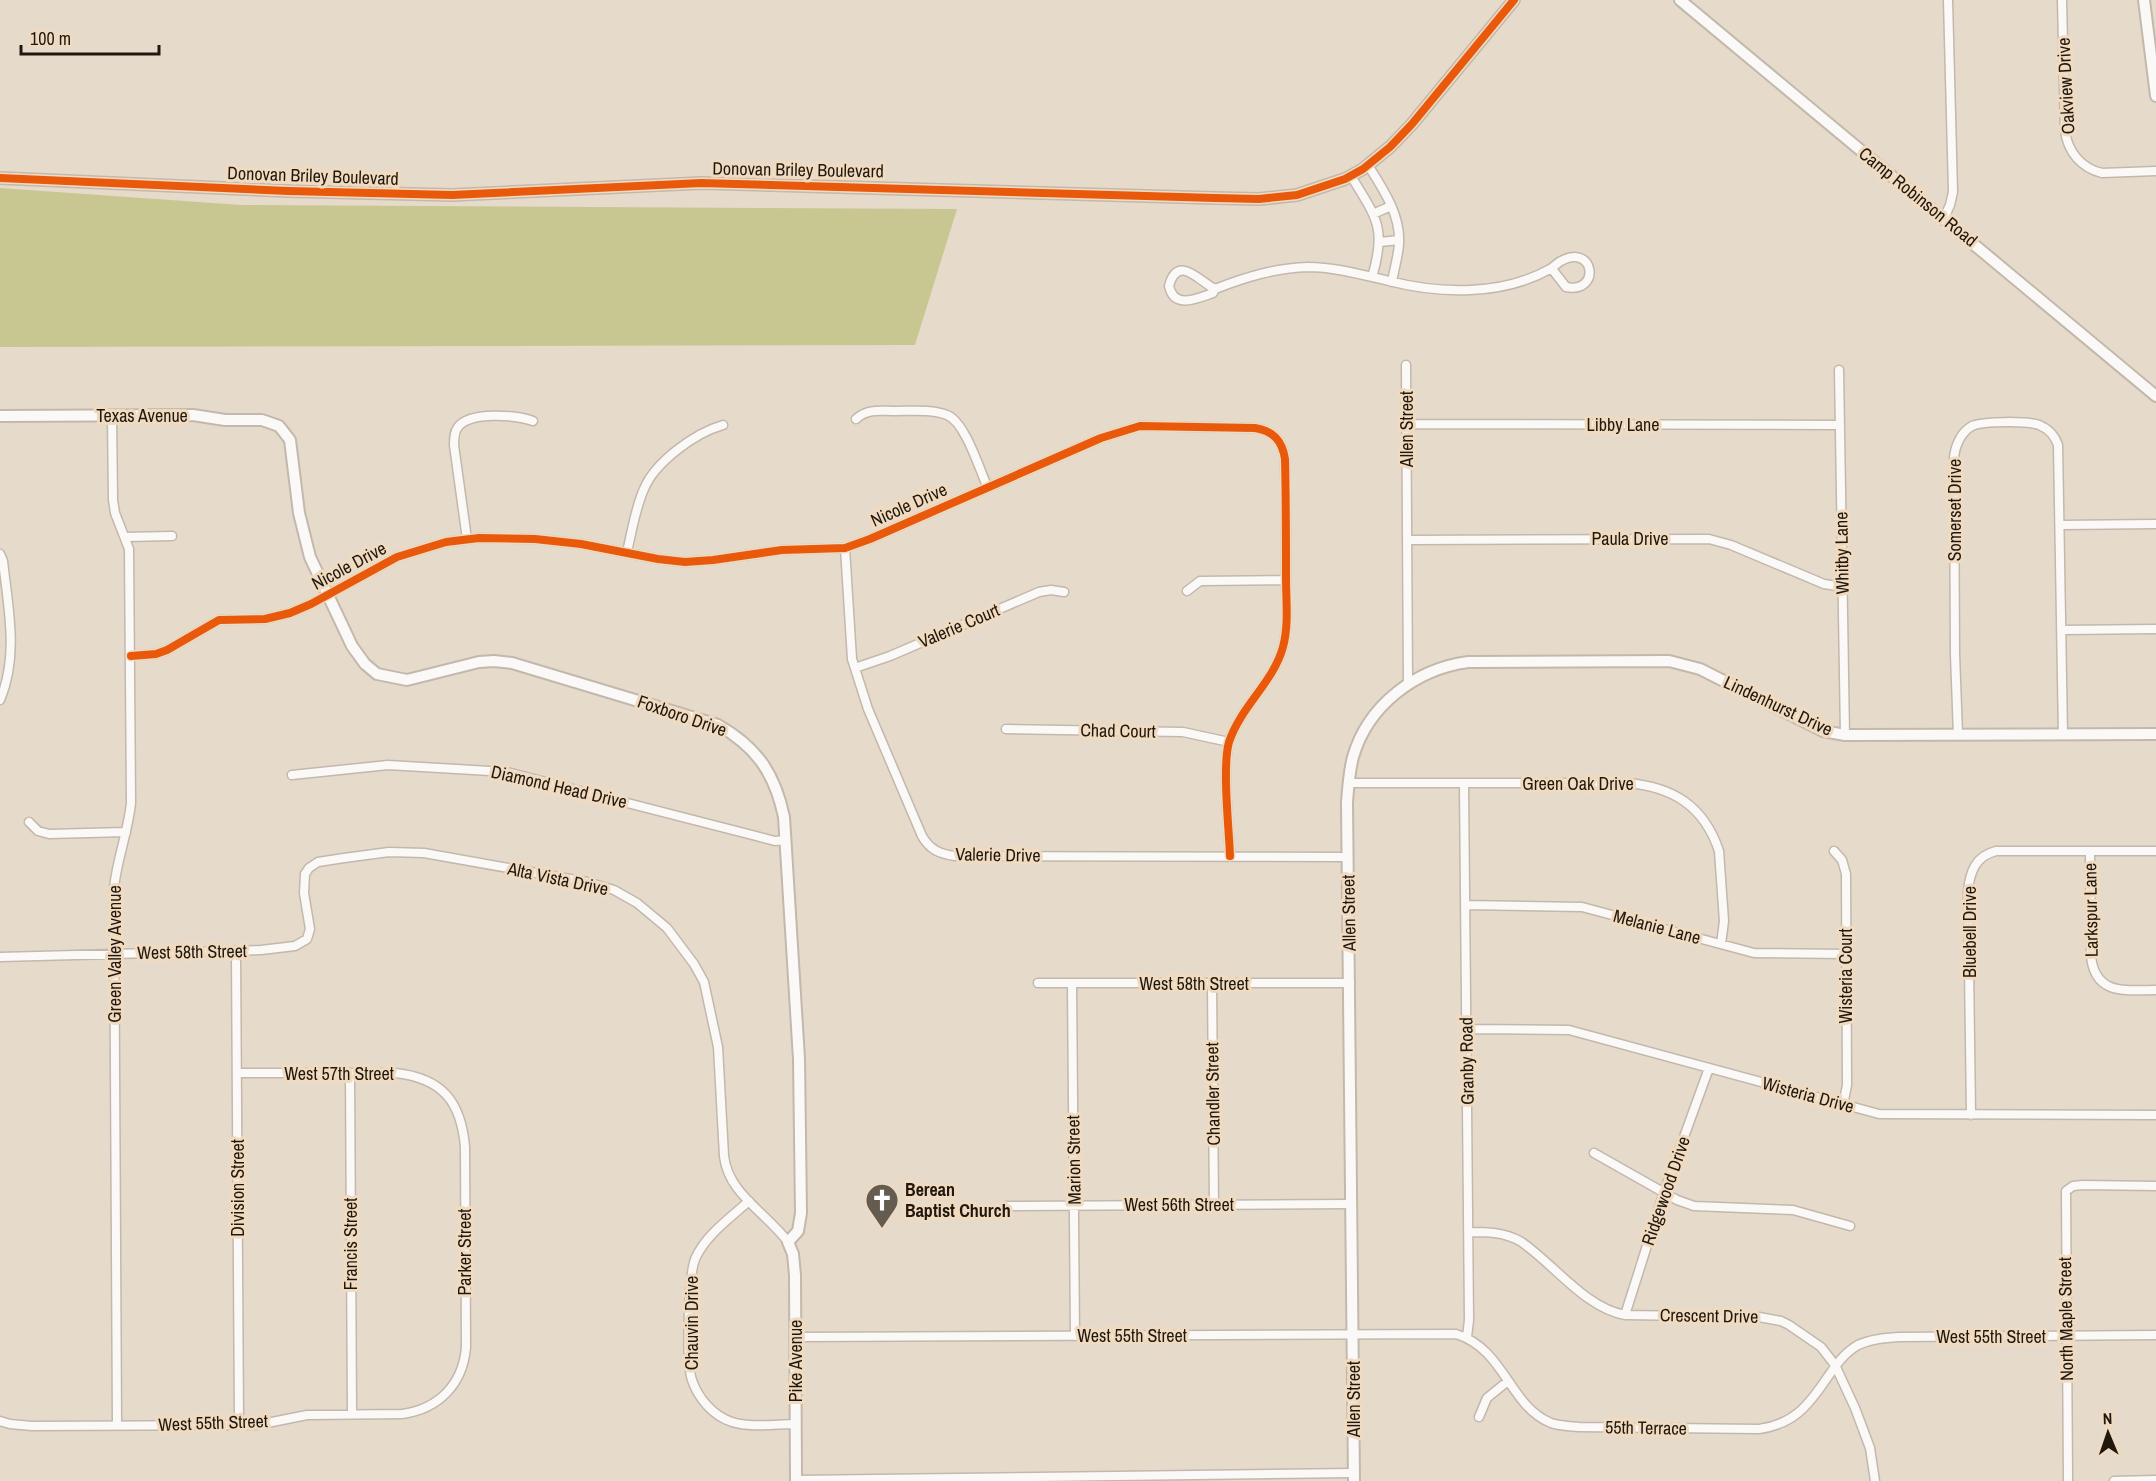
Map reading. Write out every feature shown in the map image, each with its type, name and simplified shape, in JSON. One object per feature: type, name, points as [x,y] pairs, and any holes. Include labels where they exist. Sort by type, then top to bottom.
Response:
[{"type":"street","name":"Donovan Briley Boulevard","points":[[0,178],[229,189],[443,195],[498,194],[655,183],[701,183],[1259,199],[1297,195],[1323,188],[1351,176],[1390,147],[1412,124],[1514,0]]},
{"type":"street","name":"Camp Robinson Road","points":[[1680,0],[2154,393]]},
{"type":"street","points":[[1944,218],[1953,192],[1948,0]]},
{"type":"street","name":"Oakview Drive","points":[[2062,0],[2066,131],[2071,149],[2080,162],[2102,174],[2156,171]]},
{"type":"street","points":[[2144,0],[2156,96]]},
{"type":"street","points":[[1368,165],[1398,222],[1399,240],[1392,282]]},
{"type":"street","points":[[1351,176],[1372,214],[1380,237],[1372,277]]},
{"type":"street","points":[[1372,214],[1391,206]]},
{"type":"street","points":[[1380,242],[1399,240]]},
{"type":"street","points":[[1215,288],[1198,276],[1185,271],[1178,272],[1169,286],[1172,295],[1187,301],[1213,293],[1215,288],[1257,273],[1290,268],[1331,269],[1436,289],[1476,290],[1510,284],[1552,269],[1559,262],[1578,258],[1588,263],[1589,278],[1585,284],[1576,289],[1566,287],[1552,269]]},
{"type":"street","name":"Allen Street","points":[[1354,1477],[1348,783],[1353,758],[1364,732],[1387,702],[1408,683],[1406,365]]},
{"type":"street","name":"Whitby Lane","points":[[1839,370],[1845,735]]},
{"type":"street","points":[[856,418],[873,410],[948,415],[957,422],[987,486]]},
{"type":"street","name":"Green Valley Avenue","points":[[112,415],[113,500],[115,513],[129,549],[131,656],[131,803],[115,871],[117,1425]]},
{"type":"street","name":"Texas Avenue","points":[[0,416],[193,415],[225,420],[262,420],[276,424],[282,429]]},
{"type":"street","points":[[467,539],[454,445],[454,436],[458,427],[480,417],[514,416],[533,421]]},
{"type":"street","name":"Somerset Drive","points":[[1959,735],[1955,654],[1954,458],[1958,441],[1965,431],[1972,426],[1988,423],[2032,423],[2052,433],[2056,438],[2059,452],[2061,525],[2063,735]]},
{"type":"street","name":"Libby Lane","points":[[1407,424],[1839,425]]},
{"type":"street","points":[[627,552],[642,494],[651,476],[688,442],[710,429],[723,425]]},
{"type":"street","name":"Nicole Drive","points":[[131,656],[162,652],[219,620],[265,619],[298,609],[397,557],[422,548],[467,539],[535,539],[580,544],[685,562],[782,550],[845,548],[1101,438],[1131,428],[1163,425],[1263,429],[1276,436],[1281,442],[1286,459],[1286,631],[1278,662],[1265,685],[1245,712],[1229,742],[1227,780],[1230,856]]},
{"type":"street","name":"Foxboro Drive","points":[[282,429],[292,445],[303,532],[314,568],[360,658],[377,674],[406,680],[479,662],[512,663],[718,725],[745,743],[766,768],[780,798],[784,817],[799,1059],[802,1188],[800,1223],[794,1238],[788,1242]]},
{"type":"street","points":[[2061,525],[2156,524]]},
{"type":"street","points":[[125,537],[172,536]]},
{"type":"street","name":"Paula Drive","points":[[1408,540],[1710,539],[1731,545],[1824,584],[1843,588]]},
{"type":"street","name":"Valerie Drive","points":[[845,548],[850,642],[855,668],[868,709],[928,846],[939,852],[965,856],[1348,856]]},
{"type":"street","points":[[0,554],[3,561],[11,652],[9,674],[0,700]]},
{"type":"street","points":[[1187,591],[1200,581],[1286,580]]},
{"type":"street","name":"Valerie Court","points":[[855,668],[890,656],[1039,592],[1051,590],[1064,592]]},
{"type":"street","points":[[2063,630],[2156,628]]},
{"type":"street","name":"Lindenhurst Drive","points":[[1408,683],[1438,669],[1468,662],[1669,661],[1700,669],[1823,731],[1845,735],[2156,734]]},
{"type":"street","name":"Chad Court","points":[[1006,729],[1183,732],[1229,742]]},
{"type":"street","name":"Diamond Head Drive","points":[[292,775],[388,765],[507,772],[775,841],[786,840]]},
{"type":"street","name":"Green Oak Drive","points":[[1348,783],[1628,783],[1658,787],[1673,793],[1697,811],[1715,840],[1721,861],[1724,921],[1721,944]]},
{"type":"street","name":"Granby Road","points":[[1464,784],[1469,1232],[1467,1337]]},
{"type":"street","points":[[29,822],[42,833],[126,832]]},
{"type":"street","name":"Wisteria Court","points":[[1834,851],[1842,860],[1846,874],[1847,1084],[1843,1105]]},
{"type":"street","name":"Bluebell Drive","points":[[1971,1115],[1968,891],[1972,871],[1983,855],[1996,851],[2156,851]]},
{"type":"street","name":"Larkspur Lane","points":[[2090,851],[2093,970],[2105,984],[2113,989],[2156,990]]},
{"type":"street","name":"Alta Vista Drive","points":[[306,870],[318,862],[344,858],[389,852],[424,853],[587,882],[614,890],[638,903],[679,941],[704,982],[718,1047],[724,1161],[734,1183],[788,1242]]},
{"type":"street","name":"West 58th Street","points":[[0,957],[236,951],[296,946],[309,937],[304,881],[306,870]]},
{"type":"street","name":"Melanie Lane","points":[[1465,905],[1582,907],[1765,955],[1847,954]]},
{"type":"street","name":"Division Street","points":[[236,951],[239,1425]]},
{"type":"street","name":"West 58th Street","points":[[1038,983],[1350,983]]},
{"type":"street","name":"Marion Street","points":[[1071,983],[1075,1336]]},
{"type":"street","name":"Chandler Street","points":[[1212,984],[1214,1204]]},
{"type":"street","name":"Wisteria Drive","points":[[1467,1029],[1569,1030],[1879,1114],[2156,1115]]},
{"type":"street","name":"Ridgewood Drive","points":[[1625,1315],[1664,1192],[1709,1068]]},
{"type":"street","name":"West 57th Street","points":[[237,1073],[411,1075],[425,1079],[438,1087]]},
{"type":"street","name":"Francis Street","points":[[350,1073],[352,1414]]},
{"type":"street","name":"Parker Street","points":[[424,1409],[438,1401],[453,1387],[462,1370],[466,1347],[463,1127],[455,1107],[438,1087]]},
{"type":"street","points":[[1594,1153],[1694,1206],[1793,1210],[1850,1227]]},
{"type":"street","name":"North Maple Street","points":[[2068,1481],[2064,1195],[2068,1188],[2073,1186],[2156,1186]]},
{"type":"street","name":"Chauvin Drive","points":[[749,1200],[711,1236],[695,1258],[690,1282],[691,1378],[701,1398],[708,1406],[731,1422],[796,1424]]},
{"type":"street","name":"West 56th Street","points":[[1006,1206],[1353,1204]]},
{"type":"street","name":"Crescent Drive","points":[[1469,1232],[1495,1233],[1520,1241],[1603,1309],[1625,1315],[1749,1316],[1770,1318],[1789,1325],[1821,1347],[1835,1365],[1870,1448],[1875,1481]]},
{"type":"street","name":"Pike Avenue","points":[[788,1242],[793,1254],[795,1275],[796,1480]]},
{"type":"street","name":"West 55th Street","points":[[796,1337],[1448,1334],[1467,1337]]},
{"type":"street","name":"West 55th Street","points":[[1835,1365],[1856,1346],[1881,1338],[2156,1335]]},
{"type":"street","name":"55th Terrace","points":[[1467,1337],[1488,1353],[1534,1412],[1562,1426],[1759,1429],[1783,1424],[1799,1413],[1835,1365]]},
{"type":"street","points":[[1479,1417],[1487,1398],[1508,1381]]},
{"type":"street","name":"West 55th Street","points":[[0,1421],[32,1426],[239,1425],[267,1424],[296,1416],[402,1414],[424,1409]]},
{"type":"street","points":[[796,1480],[1354,1477]]},
{"type":"street","points":[[2114,1481],[2156,1480]]},
{"type":"shaded area","points":[[0,188],[241,205],[957,209],[915,345],[0,347]]},
{"type":"cycle path","points":[[0,178],[288,191],[452,195],[701,183],[1259,199],[1297,195],[1345,179],[1363,169],[1390,147],[1412,124],[1514,0]]},
{"type":"cycle path","points":[[131,656],[156,654],[167,650],[219,620],[265,619],[290,613],[397,557],[446,542],[479,538],[535,539],[581,544],[685,562],[782,550],[845,548],[1101,438],[1140,426],[1255,428],[1267,431],[1276,437],[1285,459],[1287,621],[1283,647],[1278,660],[1241,717],[1229,742],[1226,782],[1230,856]]},
{"type":"place","name":"Berean Baptist Church","points":[[882,1229]]}]
